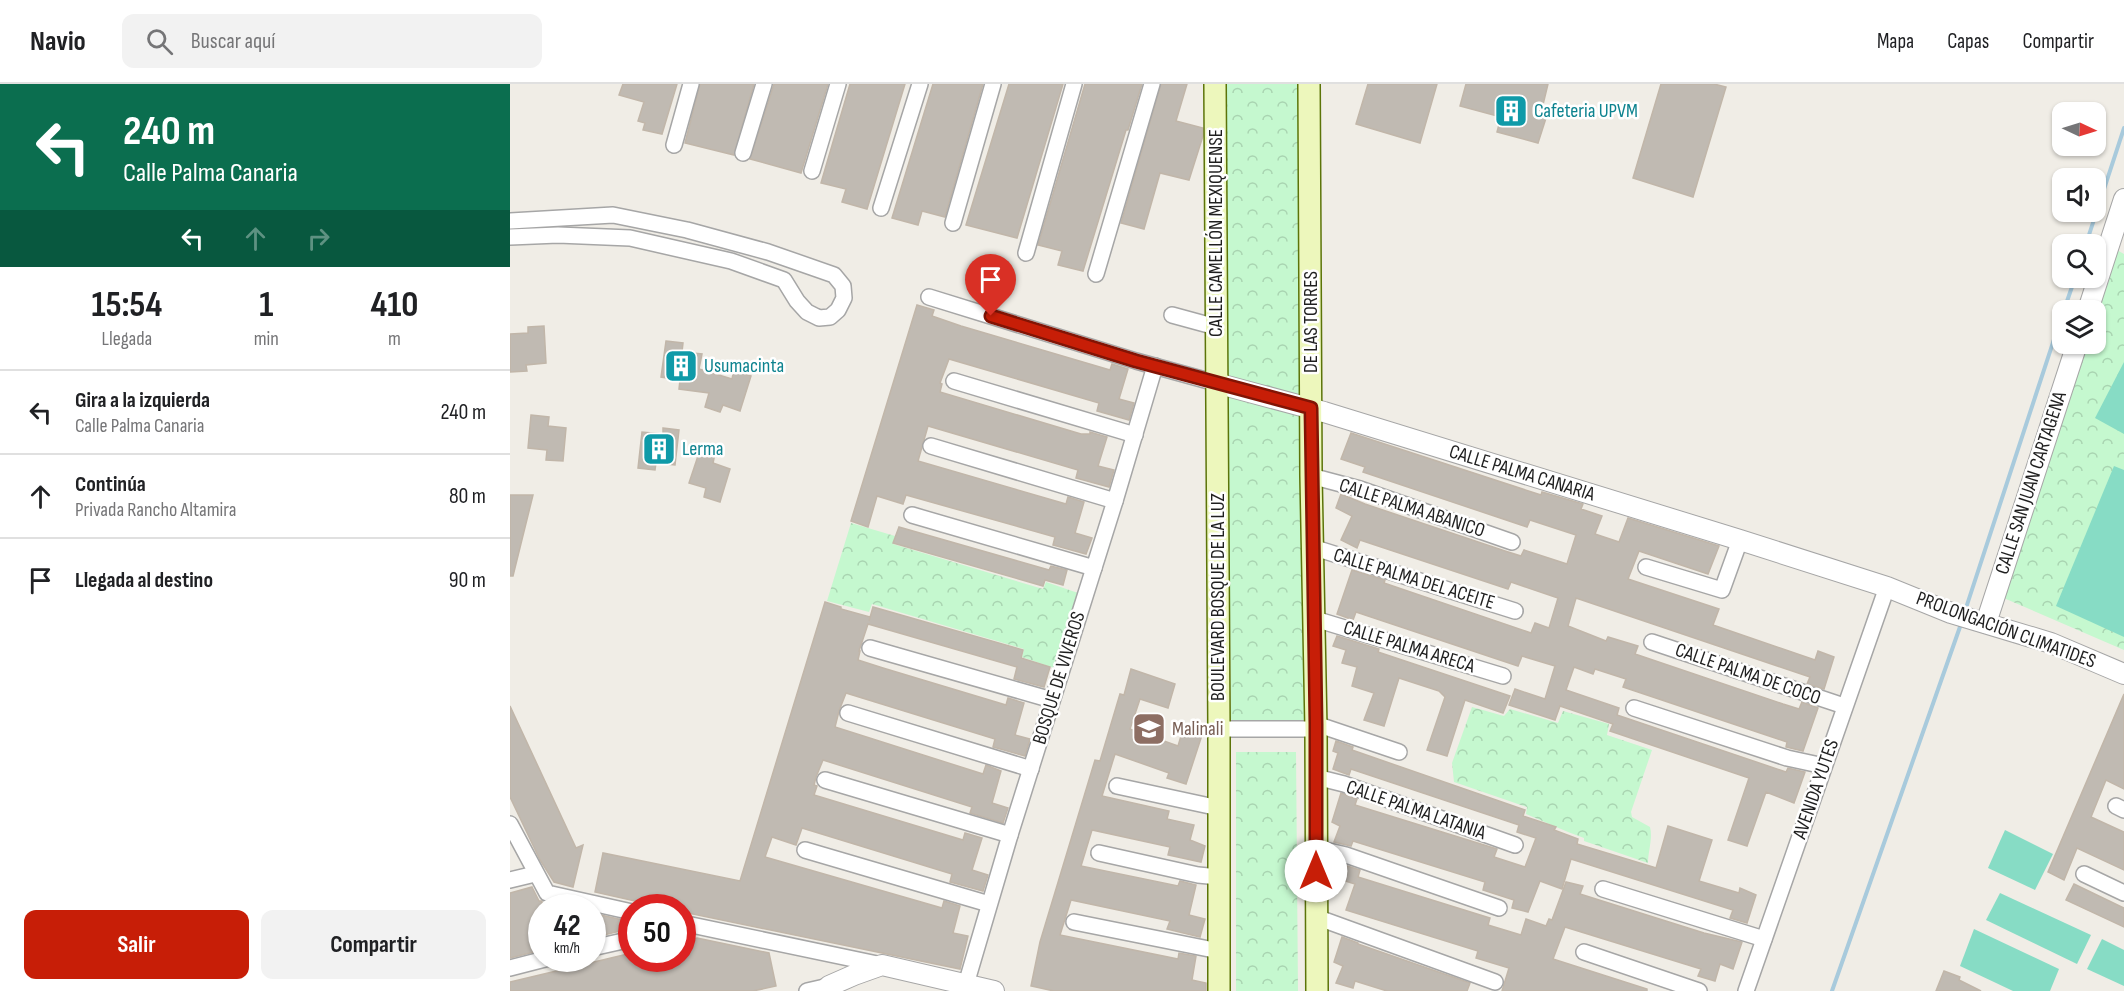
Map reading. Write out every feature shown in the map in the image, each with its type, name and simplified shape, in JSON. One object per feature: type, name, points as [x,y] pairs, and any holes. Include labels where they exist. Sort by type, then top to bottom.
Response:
[{"type":"main road","name":"CALLE CAMELLÓN MEXIQUENSE","points":[[1215,84],[1216,383]]},
{"type":"main road","name":"DE LAS TORRES","points":[[1310,84],[1311,476],[1315,619],[1317,917],[1321,990]]},
{"type":"main road","name":"BOULEVARD BOSQUE DE LA LUZ","points":[[1216,383],[1219,991]]},
{"type":"street","points":[[674,145],[692,84]]},
{"type":"street","points":[[743,153],[764,84]]},
{"type":"street","points":[[812,171],[838,84]]},
{"type":"street","points":[[881,208],[920,84]]},
{"type":"street","points":[[952,223],[993,84]]},
{"type":"street","points":[[1026,253],[1074,84]]},
{"type":"street","points":[[1096,274],[1152,84]]},
{"type":"street","points":[[2091,300],[2124,199]]},
{"type":"street","points":[[510,221],[613,215],[687,230],[768,252],[834,275],[843,286],[844,298],[838,310],[830,318],[819,318],[807,312],[784,280],[731,261],[630,238],[558,235],[510,237]]},
{"type":"street","name":"CALLE PALMA CANARIA","points":[[929,297],[1155,366],[1311,408],[1887,587]]},
{"type":"street","points":[[1172,315],[1216,327]]},
{"type":"street","name":"CALLE SAN JUAN CARTAGENA","points":[[1981,622],[2074,354]]},
{"type":"street","name":"BOSQUE DE VIVEROS","points":[[965,987],[1155,366]]},
{"type":"street","points":[[954,381],[1135,435]]},
{"type":"street","points":[[931,446],[1115,501]]},
{"type":"street","name":"CALLE PALMA ABANICO","points":[[1311,476],[1360,489],[1512,542]]},
{"type":"street","points":[[912,515],[1094,568]]},
{"type":"street","points":[[1646,567],[1722,590],[1740,540]]},
{"type":"street","name":"CALLE PALMA DEL ACEITE","points":[[1312,547],[1515,611]]},
{"type":"street","name":"PROLONGACIÓN CLIMATIDES","points":[[1887,587],[1951,613],[2051,643],[2124,674]]},
{"type":"street","name":"AVENIDA YUTES","points":[[1746,991],[1887,587]]},
{"type":"street","name":"CALLE PALMA ARECA","points":[[1315,619],[1503,676]]},
{"type":"street","name":"CALLE PALMA DE COCO","points":[[1652,642],[1844,706]]},
{"type":"street","points":[[870,648],[1052,700]]},
{"type":"street","points":[[1634,708],[1787,758],[1824,766]]},
{"type":"street","points":[[848,713],[1031,769]]},
{"type":"street","points":[[1219,729],[1316,726],[1399,752]]},
{"type":"street","name":"CALLE PALMA LATANIA","points":[[1316,777],[1344,784],[1515,845]]},
{"type":"street","points":[[825,780],[1010,835]]},
{"type":"street","points":[[1117,786],[1219,808]]},
{"type":"street","points":[[510,824],[543,889],[551,895],[618,909]]},
{"type":"street","points":[[1316,848],[1346,855],[1499,909]]},
{"type":"street","points":[[805,850],[989,904]]},
{"type":"street","points":[[1099,853],[1198,875],[1219,877]]},
{"type":"street","points":[[510,880],[535,874]]},
{"type":"street","points":[[2084,874],[2124,893]]},
{"type":"street","points":[[1604,888],[1764,939]]},
{"type":"street","points":[[1317,917],[1495,982]]},
{"type":"street","points":[[1074,922],[1219,951]]},
{"type":"street","points":[[696,927],[882,965],[965,987],[994,991]]},
{"type":"street","points":[[1584,951],[1700,991]]},
{"type":"street","points":[[510,968],[528,963]]},
{"type":"street","points":[[807,991],[827,988],[882,965]]},
{"type":"green space","points":[[1226,84],[1299,84],[1303,398],[1228,380]]},
{"type":"green space","points":[[2115,249],[2124,254],[2124,650],[1999,596],[2080,354],[2106,354],[2106,300],[2099,300],[2103,288],[2106,288],[2106,278]]},
{"type":"green space","points":[[2124,362],[2124,434],[2095,418]]},
{"type":"green space","points":[[1228,392],[1303,414],[1306,723],[1234,724],[1231,719]]},
{"type":"green space","points":[[2114,466],[2124,470],[2124,637],[2056,606]]},
{"type":"green space","points":[[851,523],[895,536],[893,544],[1043,589],[1046,582],[1078,593],[1054,668],[1022,657],[1024,649],[872,604],[869,612],[827,601]]},
{"type":"green space","points":[[1472,707],[1504,716],[1510,709],[1558,723],[1563,711],[1609,724],[1607,735],[1652,750],[1631,812],[1632,817],[1650,827],[1648,863],[1584,841],[1584,838],[1526,814],[1527,807],[1454,782],[1452,763]]},
{"type":"green space","points":[[1236,752],[1296,752],[1298,991],[1236,991]]},
{"type":"green space","points":[[2005,830],[2053,854],[2035,890],[1988,868]]},
{"type":"green space","points":[[2000,893],[2091,935],[2077,964],[1986,920]]},
{"type":"green space","points":[[1974,929],[2059,969],[2050,991],[2013,991],[1960,966]]},
{"type":"green space","points":[[2102,939],[2124,950],[2124,986],[2087,969]]},
{"type":"building","points":[[623,84],[677,84],[662,134],[643,130],[645,123],[638,121],[644,102],[619,95]]},
{"type":"building","points":[[700,84],[754,84],[734,155],[685,143]]},
{"type":"building","points":[[774,84],[828,84],[801,173],[750,159]]},
{"type":"building","points":[[850,84],[905,84],[867,209],[842,202],[846,189],[821,183]]},
{"type":"building","points":[[933,84],[983,84],[945,217],[922,211],[918,225],[892,218]]},
{"type":"building","points":[[1009,84],[1063,84],[1017,238],[966,225]]},
{"type":"building","points":[[1085,84],[1142,84],[1083,271],[1058,265],[1062,251],[1038,245]]},
{"type":"building","points":[[1161,84],[1187,84],[1176,121],[1203,128],[1203,136],[1189,180],[1160,173],[1144,229],[1121,223]]},
{"type":"building","points":[[1368,84],[1437,84],[1420,143],[1356,124]]},
{"type":"building","name":"Cafeteria UPVM","points":[[1466,84],[1548,84],[1540,117],[1546,118],[1538,143],[1497,132],[1501,117],[1460,106]]},
{"type":"building","points":[[1661,84],[1714,84],[1726,87],[1693,197],[1633,178]]},
{"type":"building","points":[[917,305],[934,310],[932,316],[961,326],[1110,370],[1112,364],[1128,369],[1119,399],[1134,403],[1129,420],[1097,411],[1099,403],[949,359],[940,383],[942,384],[940,392],[1081,434],[1090,434],[1090,432],[1107,437],[1098,466],[1114,470],[1109,487],[1076,478],[1078,470],[928,426],[918,461],[1066,504],[1068,497],[1084,502],[1075,533],[1092,538],[1086,554],[1053,545],[1055,537],[906,495],[903,504],[877,496],[868,527],[851,521]]},
{"type":"building","points":[[544,326],[546,363],[526,365],[527,371],[510,372],[510,334],[528,333],[528,327]]},
{"type":"building","points":[[666,341],[683,343],[682,352],[702,354],[699,369],[732,379],[734,370],[751,376],[740,411],[723,405],[720,412],[705,407],[709,393],[679,389],[680,380],[661,377]]},
{"type":"building","points":[[531,415],[549,417],[548,426],[566,428],[563,461],[546,460],[547,450],[528,448]]},
{"type":"building","name":"Lerma","points":[[663,428],[679,430],[675,465],[656,463],[655,470],[638,468],[642,432],[663,434]]},
{"type":"building","points":[[1351,433],[1541,495],[1542,492],[1583,504],[1581,509],[1602,516],[1595,534],[1619,542],[1628,518],[1719,546],[1708,574],[1639,551],[1628,579],[1719,609],[1713,625],[1815,660],[1818,651],[1834,657],[1824,689],[1807,684],[1810,677],[1576,598],[1568,626],[1606,641],[1608,637],[1638,646],[1635,654],[1783,704],[1799,709],[1802,702],[1818,708],[1803,751],[1786,747],[1787,742],[1623,687],[1626,679],[1595,669],[1593,674],[1574,667],[1566,690],[1619,708],[1617,715],[1786,772],[1788,768],[1805,772],[1794,803],[1766,792],[1747,846],[1728,840],[1749,778],[1610,731],[1613,724],[1560,706],[1555,720],[1509,705],[1515,689],[1545,699],[1555,666],[1522,656],[1518,666],[1356,612],[1353,620],[1337,614],[1352,570],[1531,633],[1535,623],[1549,628],[1558,598],[1511,582],[1508,589],[1360,540],[1357,548],[1341,540],[1352,516],[1336,508],[1341,494],[1521,556],[1524,550],[1567,564],[1576,535],[1530,520],[1527,527],[1363,472],[1365,467],[1341,459]]},
{"type":"building","points":[[700,450],[715,454],[713,463],[730,469],[720,502],[704,497],[706,488],[689,483]]},
{"type":"building","points":[[510,495],[533,495],[513,576],[510,576]]},
{"type":"building","points":[[899,527],[1049,570],[1051,566],[1067,570],[1063,585],[1045,580],[1043,586],[893,543]]},
{"type":"building","points":[[825,602],[870,617],[869,621],[873,607],[1023,650],[1021,658],[1050,667],[1044,687],[1014,679],[1017,667],[868,624],[859,651],[858,660],[883,668],[1006,705],[1008,698],[1024,703],[1015,735],[1030,739],[1025,756],[993,747],[995,739],[846,693],[839,711],[835,727],[983,774],[986,765],[1001,771],[992,803],[1008,808],[1003,823],[970,813],[972,807],[823,760],[816,777],[814,785],[817,786],[814,795],[963,840],[965,833],[982,838],[972,870],[988,875],[983,891],[950,882],[952,874],[802,828],[796,845],[772,837],[765,857],[942,908],[944,901],[960,906],[953,933],[968,936],[960,969],[696,915],[696,894],[618,894],[618,897],[595,892],[603,853],[740,881]]},
{"type":"building","points":[[1337,636],[1510,696],[1503,713],[1465,700],[1447,756],[1427,750],[1445,697],[1439,691],[1399,678],[1384,726],[1364,720],[1374,693],[1352,686],[1357,667],[1342,663],[1346,650],[1333,646]]},
{"type":"building","points":[[1131,669],[1175,684],[1168,708],[1140,699],[1130,729],[1178,746],[1184,726],[1203,732],[1186,784],[1167,778],[1169,773],[1115,754],[1102,796],[1169,811],[1167,819],[1194,825],[1190,840],[1205,846],[1201,862],[1168,855],[1170,847],[1092,830],[1081,866],[1178,886],[1180,881],[1196,885],[1189,915],[1205,919],[1200,937],[1167,929],[1170,921],[1071,900],[1060,935],[1178,959],[1179,953],[1196,956],[1192,980],[1206,983],[1206,991],[1054,991],[1031,986],[1040,942],[1095,760],[1100,761],[1120,694],[1124,695]]},
{"type":"building","points":[[2124,694],[2124,789],[2106,780],[2091,817],[2124,832],[2124,870],[2077,848],[2064,880],[2048,872]]},
{"type":"building","points":[[510,706],[576,848],[583,845],[573,887],[554,882],[540,860],[510,797]]},
{"type":"building","points":[[1336,741],[1353,747],[1352,750],[1525,810],[1523,816],[1556,827],[1554,830],[1578,839],[1577,844],[1656,868],[1668,826],[1712,840],[1699,881],[1739,893],[1740,888],[1756,895],[1747,923],[1730,918],[1733,910],[1571,859],[1562,889],[1540,881],[1528,912],[1512,908],[1514,900],[1483,890],[1485,882],[1353,841],[1351,846],[1334,842],[1340,826],[1332,822],[1341,793],[1357,799],[1355,805],[1497,849],[1494,857],[1525,867],[1536,838],[1517,832],[1519,825],[1351,769],[1349,775],[1333,769],[1338,753],[1333,751]]},
{"type":"building","points":[[1344,865],[1360,870],[1358,877],[1490,918],[1488,925],[1521,935],[1526,919],[1546,926],[1549,919],[1552,920],[1566,882],[1583,886],[1580,894],[1704,933],[1742,942],[1733,969],[1720,964],[1715,981],[1698,976],[1701,969],[1565,927],[1553,959],[1647,989],[1647,991],[1502,991],[1509,968],[1476,958],[1478,951],[1346,910],[1355,884],[1339,879]]},
{"type":"building","points":[[2074,884],[2124,908],[2124,927],[2066,900]]},
{"type":"building","points":[[532,887],[536,894],[528,894],[528,954],[510,958],[510,893]]},
{"type":"building","points":[[606,916],[618,919],[618,932],[606,934]]},
{"type":"building","points":[[1342,937],[1470,983],[1467,991],[1387,991],[1355,981],[1353,988],[1336,983],[1343,966],[1334,962]]},
{"type":"building","points":[[696,938],[769,953],[776,986],[753,991],[510,991],[510,982],[552,972],[606,972],[606,959],[618,956],[618,972],[696,972]]},
{"type":"building","points":[[1944,971],[1960,977],[1959,980],[1981,991],[1936,991]]},
{"type":"waterway","points":[[2089,234],[2124,128]]},
{"type":"waterway","points":[[2067,300],[2072,288]]},
{"type":"waterway","points":[[1965,611],[2052,346]]},
{"type":"waterway","points":[[1832,991],[1961,624]]},
{"type":"place","name":"Cafeteria UPVM","points":[[1511,111]]},
{"type":"place","name":"Usumacinta","points":[[681,366]]},
{"type":"place","name":"Lerma","points":[[659,449]]},
{"type":"place","name":"Malinali","points":[[1149,729]]},
{"type":"route","points":[[991,316],[1136,361],[1311,408],[1316,871]]}]
